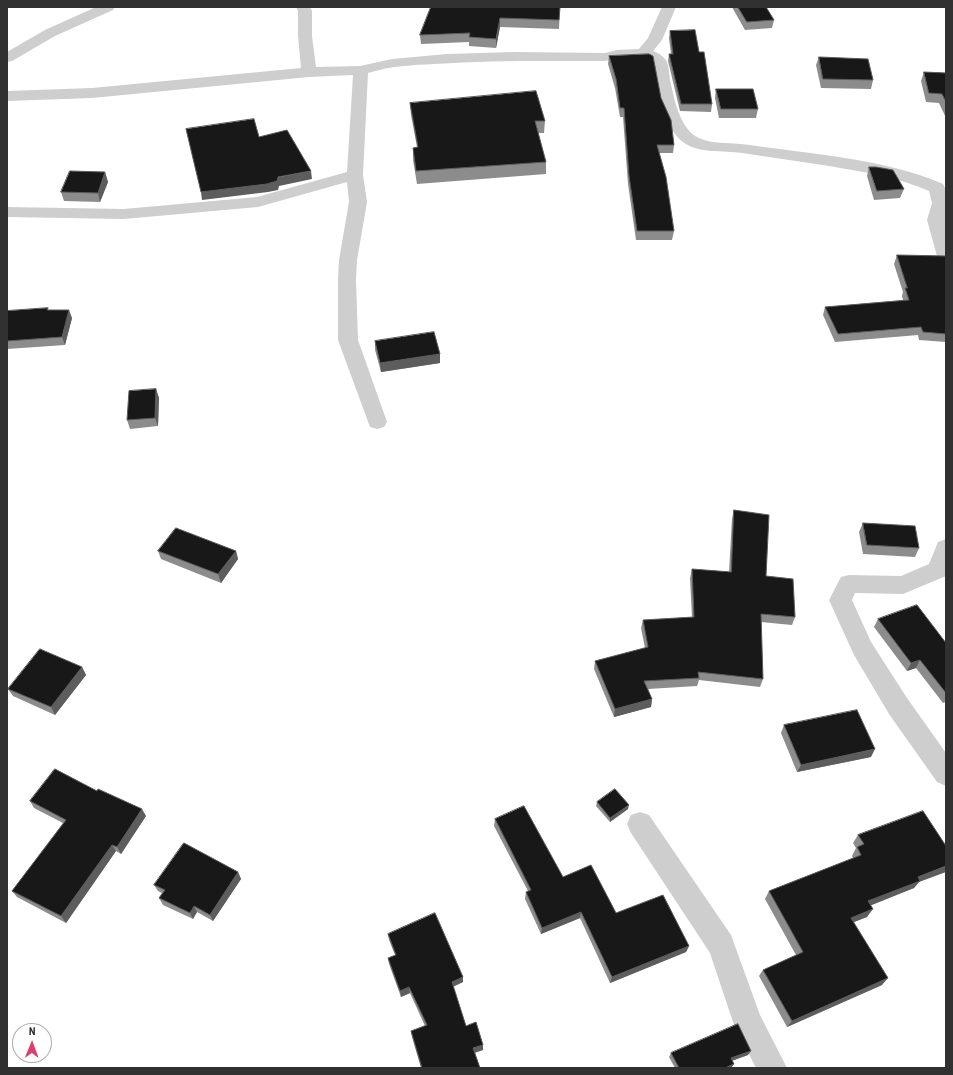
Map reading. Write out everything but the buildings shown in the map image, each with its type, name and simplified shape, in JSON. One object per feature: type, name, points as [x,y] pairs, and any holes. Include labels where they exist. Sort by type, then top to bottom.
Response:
[{"type":"street","points":[[7,58],[50,33],[108,7]]},
{"type":"street","points":[[303,7],[305,11],[305,36],[309,72]]},
{"type":"street","points":[[643,53],[655,40],[669,7]]},
{"type":"street","points":[[7,96],[92,93],[309,72],[361,70],[384,64],[441,59],[518,56],[605,57],[617,54],[643,53],[654,57],[660,62],[662,82],[670,107],[681,131],[689,140],[707,145],[738,148],[851,165],[896,174],[925,182],[937,188],[944,203],[936,220],[946,256]]},
{"type":"street","points":[[361,70],[358,94],[355,175],[358,202],[348,260],[348,340],[377,422]]},
{"type":"street","points":[[7,212],[124,214],[258,202],[355,175]]},
{"type":"street","points":[[946,548],[938,570],[902,585],[849,584],[840,600],[862,648],[898,706],[946,774]]},
{"type":"street","points":[[640,824],[721,945],[748,1022],[772,1068]]}]
